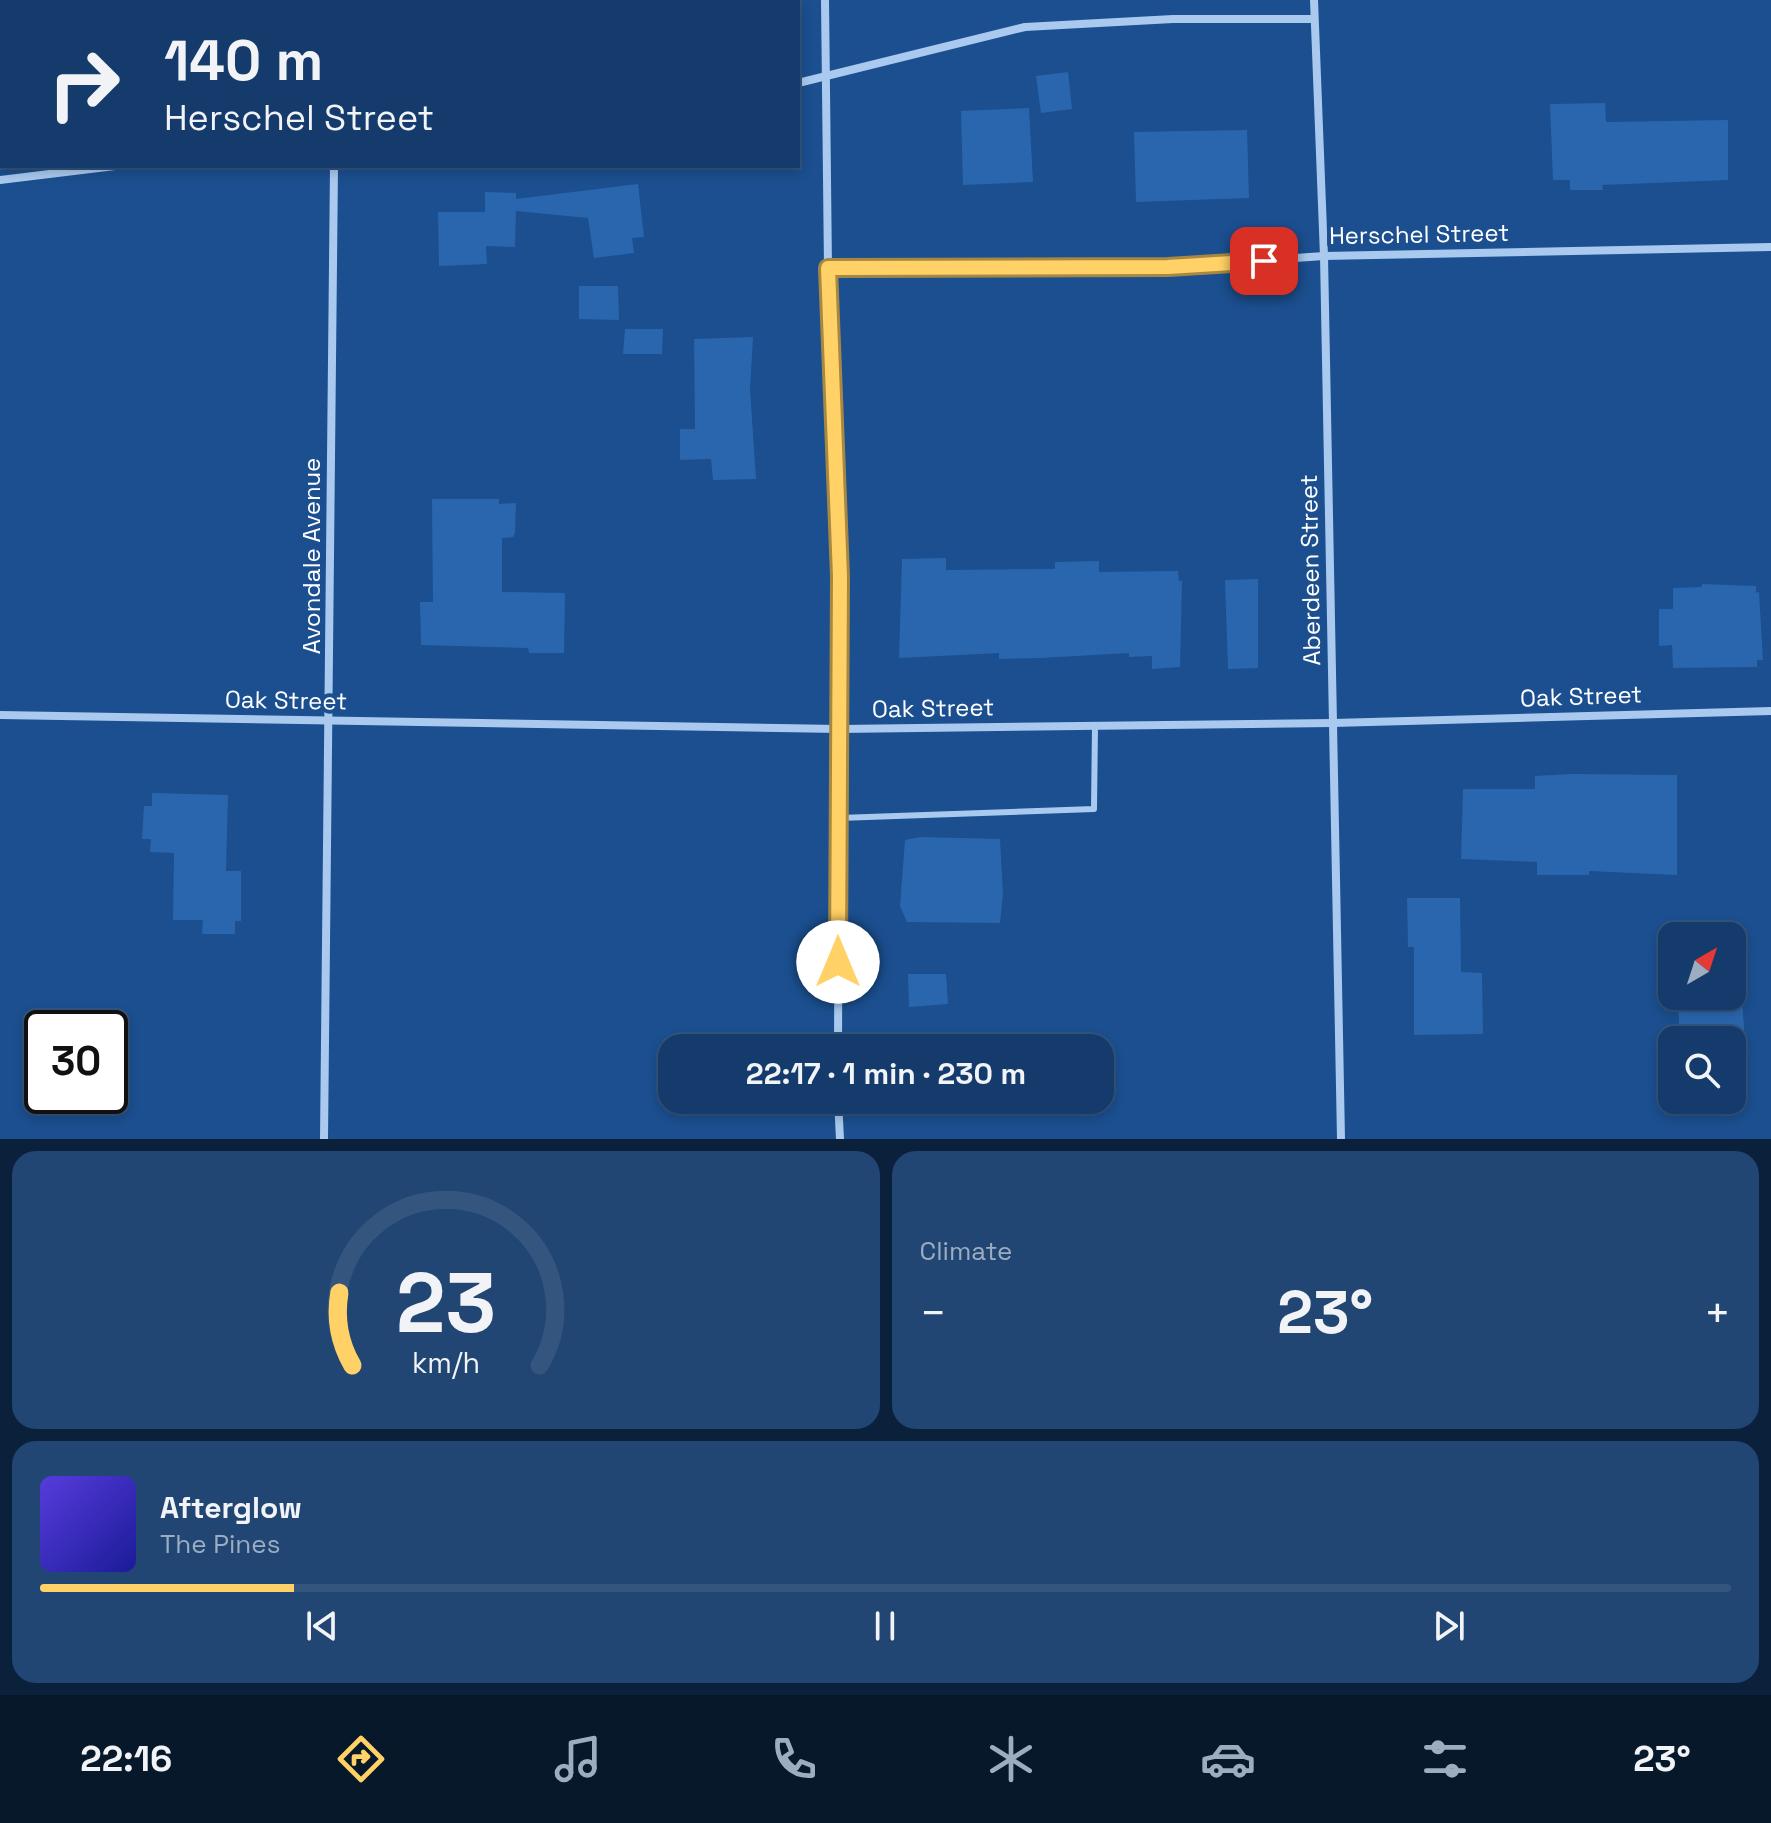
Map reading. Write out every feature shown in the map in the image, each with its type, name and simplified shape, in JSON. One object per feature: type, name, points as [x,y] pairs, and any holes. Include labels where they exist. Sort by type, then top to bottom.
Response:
[{"type":"street","points":[[825,0],[828,268],[840,576],[838,1034]]},
{"type":"street","name":"Aberdeen Street","points":[[1314,0],[1324,256],[1341,1139]]},
{"type":"street","points":[[800,82],[1025,27],[1173,19],[1314,19]]},
{"type":"street","points":[[0,180],[99,168]]},
{"type":"street","name":"Avondale Avenue","points":[[324,1139],[334,168]]},
{"type":"street","name":"Herschel Street","points":[[828,268],[1168,267],[1324,256],[1771,247]]},
{"type":"street","name":"Oak Street","points":[[0,715],[839,729],[1333,723],[1771,711]]},
{"type":"street","points":[[839,1114],[840,1139]]},
{"type":"lane","points":[[839,818],[1094,809],[1095,726]]},
{"type":"building","points":[[1068,72],[1072,109],[1041,113],[1036,76]]},
{"type":"building","points":[[1605,103],[1606,122],[1728,120],[1728,180],[1602,185],[1603,190],[1570,190],[1570,180],[1553,180],[1550,104]]},
{"type":"building","points":[[1029,108],[1033,182],[963,185],[961,111]]},
{"type":"building","points":[[1247,130],[1249,198],[1136,202],[1134,132]]},
{"type":"building","points":[[638,184],[644,237],[632,238],[634,253],[594,258],[588,218],[516,211],[515,247],[486,246],[487,264],[439,266],[438,212],[485,212],[485,192],[516,193],[516,199]]},
{"type":"building","points":[[579,286],[618,286],[619,320],[579,319]]},
{"type":"building","points":[[625,329],[663,329],[662,354],[623,354]]},
{"type":"building","points":[[753,337],[750,389],[756,479],[713,480],[711,459],[680,460],[680,429],[695,429],[694,339]]},
{"type":"building","points":[[432,499],[499,499],[499,504],[516,503],[515,533],[513,537],[502,538],[502,592],[565,593],[564,653],[529,653],[528,648],[421,645],[420,602],[433,602]]},
{"type":"building","points":[[946,558],[946,570],[1055,569],[1055,562],[1099,561],[1099,572],[1178,571],[1179,581],[1182,581],[1180,667],[1152,669],[1152,656],[1129,657],[1129,653],[999,659],[999,653],[899,658],[902,559]]},
{"type":"building","points":[[1258,579],[1258,668],[1228,669],[1225,580]]},
{"type":"building","points":[[1702,584],[1756,586],[1756,593],[1759,592],[1763,660],[1757,660],[1757,667],[1673,668],[1672,645],[1659,646],[1659,609],[1673,609],[1673,588],[1702,587]]},
{"type":"building","points":[[1677,775],[1677,875],[1589,871],[1589,875],[1537,875],[1537,862],[1461,859],[1463,789],[1535,789],[1535,776]]},
{"type":"building","points":[[152,793],[228,795],[226,871],[241,871],[241,921],[235,921],[235,934],[202,934],[203,920],[173,920],[174,853],[150,852],[151,839],[142,839],[144,806],[152,806]]},
{"type":"building","points":[[920,837],[1000,839],[1003,893],[1000,923],[907,922],[900,906],[905,840]]},
{"type":"building","points":[[1407,898],[1460,898],[1461,972],[1482,973],[1483,1034],[1414,1035],[1414,947],[1408,947]]},
{"type":"building","points":[[908,974],[946,974],[948,1004],[909,1007]]},
{"type":"building","points":[[1678,1010],[1743,1010],[1744,1026],[1679,1026]]},
{"type":"route","points":[[838,962],[840,576],[828,268],[1168,267],[1264,261]]}]
